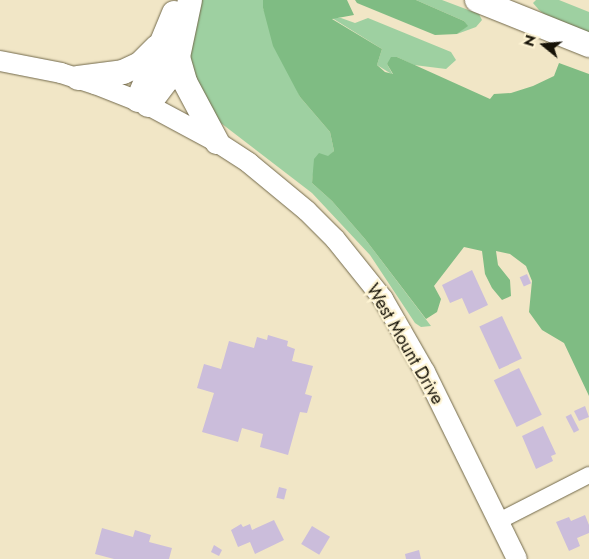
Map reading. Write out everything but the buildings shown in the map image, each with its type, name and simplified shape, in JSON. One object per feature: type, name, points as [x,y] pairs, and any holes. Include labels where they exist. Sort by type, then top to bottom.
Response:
[{"type":"highway","points":[[179,0],[171,49],[185,82],[217,142]]},
{"type":"highway","points":[[143,102],[144,80],[171,49],[190,0]]},
{"type":"highway","points":[[477,0],[513,7],[589,45]]},
{"type":"highway","points":[[78,78],[123,72],[171,49]]},
{"type":"main road","name":"West Mount Drive","points":[[0,62],[78,78],[143,102],[217,142],[271,179],[308,212],[335,239],[377,292],[425,372],[517,559]]},
{"type":"street","points":[[499,521],[589,475]]},
{"type":"green space","points":[[195,0],[263,0],[263,8],[300,97],[330,132],[334,151],[313,175],[312,183],[332,201],[365,239],[431,326],[421,327],[415,323],[370,255],[312,193],[213,117],[188,64]]},
{"type":"green space","points":[[263,0],[347,0],[354,15],[332,19],[382,49],[377,65],[385,72],[393,74],[387,64],[391,57],[397,57],[490,99],[494,94],[511,93],[533,86],[554,76],[559,63],[589,74],[589,396],[564,343],[542,330],[529,312],[532,281],[526,266],[510,254],[496,251],[498,265],[510,280],[511,296],[502,300],[492,288],[485,274],[482,251],[464,247],[434,286],[441,299],[437,312],[426,319],[365,239],[332,201],[312,183],[314,159],[319,153],[328,156],[334,151],[330,132],[300,97],[273,46],[263,8]]},
{"type":"green space","points":[[355,0],[416,0],[464,21],[468,26],[457,34],[435,35],[357,3]]},
{"type":"green space","points":[[416,0],[442,0],[479,14],[482,20],[476,27],[457,34],[467,26],[464,21]]},
{"type":"green space","points":[[536,0],[559,0],[589,12],[589,37],[558,25],[539,10],[533,3]]},
{"type":"green space","points":[[332,18],[341,18],[355,23],[368,18],[451,52],[456,60],[446,69],[414,65],[397,57],[387,64],[393,75],[377,65],[382,49]]}]
